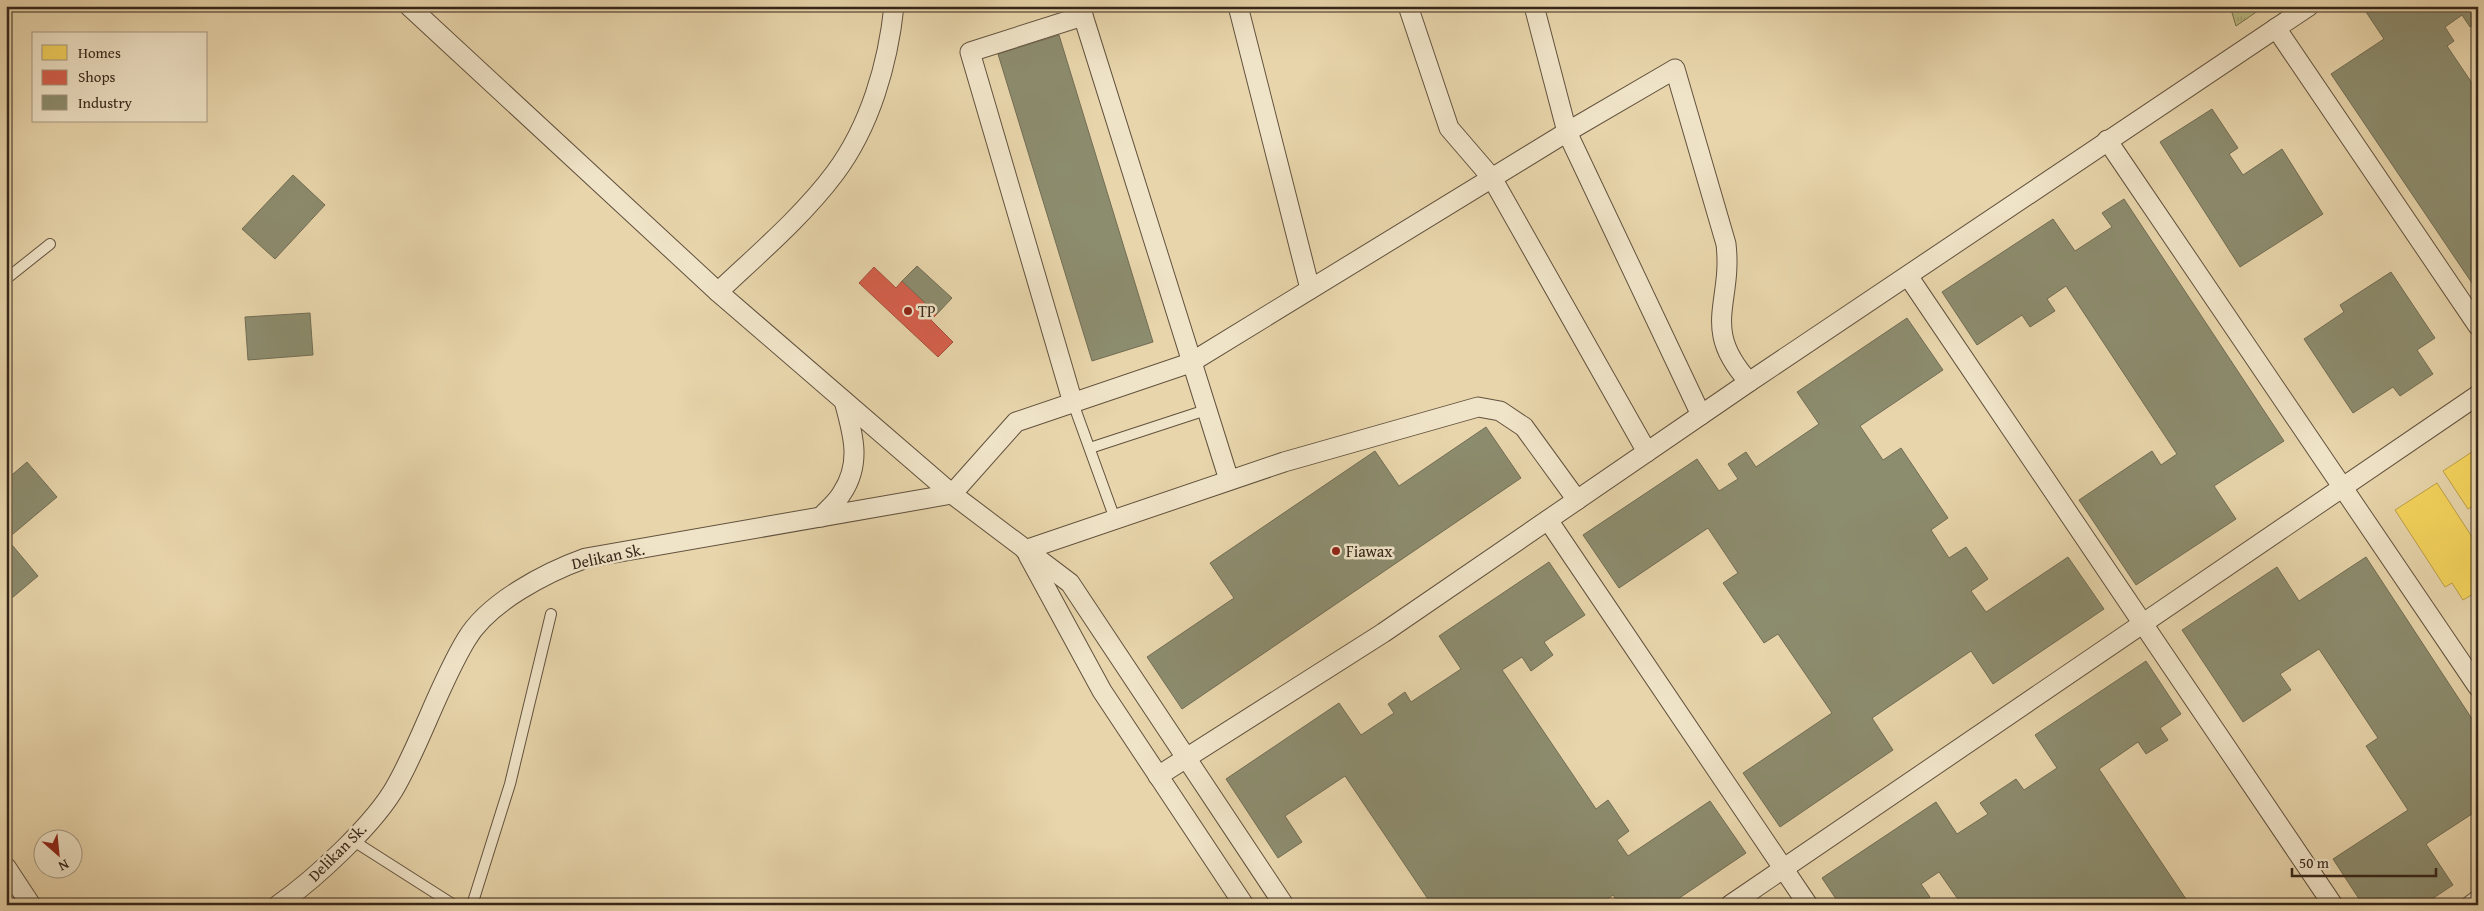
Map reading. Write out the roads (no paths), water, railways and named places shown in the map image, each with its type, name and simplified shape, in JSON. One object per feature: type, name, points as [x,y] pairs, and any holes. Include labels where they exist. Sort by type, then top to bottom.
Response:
[{"type":"street","points":[[410,6],[718,292],[952,494],[1070,583],[1284,905]]},
{"type":"street","points":[[718,292],[822,189],[847,156],[863,125],[878,84],[894,6]]},
{"type":"street","points":[[1238,6],[1310,289]]},
{"type":"street","points":[[1408,6],[1449,128],[1492,178],[1647,452]]},
{"type":"street","points":[[1534,6],[1567,132],[1701,415]]},
{"type":"street","points":[[1158,776],[1383,633],[1749,382],[2309,6]]},
{"type":"street","points":[[1073,403],[970,52],[1082,11],[1190,363],[1229,480]]},
{"type":"street","points":[[2276,28],[2478,326]]},
{"type":"street","points":[[952,494],[1016,422],[1190,363],[1567,132],[1675,69],[1726,244],[1727,272],[1720,314],[1724,340],[1730,356],[1749,382]]},
{"type":"street","points":[[2107,140],[2478,687]]},
{"type":"street","points":[[1908,276],[2333,905]]},
{"type":"street","points":[[1730,905],[2478,395]]},
{"type":"street","points":[[821,517],[842,493],[855,461],[855,440],[844,402]]},
{"type":"street","points":[[1025,550],[1284,462],[1478,408],[1500,411],[1524,427],[1577,500]]},
{"type":"street","name":"Delikan Sk.","points":[[278,905],[314,877],[352,840],[396,785],[466,638],[487,616],[516,592],[562,567],[586,558],[952,494]]},
{"type":"street","points":[[1548,520],[1808,905]]},
{"type":"street","points":[[1025,550],[1102,690],[1243,904]]},
{"type":"street","points":[[6,867],[31,905]]},
{"type":"street","points":[[2471,905],[2478,900]]},
{"type":"lane","points":[[6,279],[50,244]]},
{"type":"lane","points":[[1073,403],[1116,519]]},
{"type":"lane","points":[[1090,448],[1206,410]]},
{"type":"lane","points":[[472,905],[510,784],[551,614]]},
{"type":"lane","points":[[352,840],[454,905]]},
{"type":"place","name":"TP","points":[[908,311]]},
{"type":"place","name":"Fiawax","points":[[1336,551]]}]
